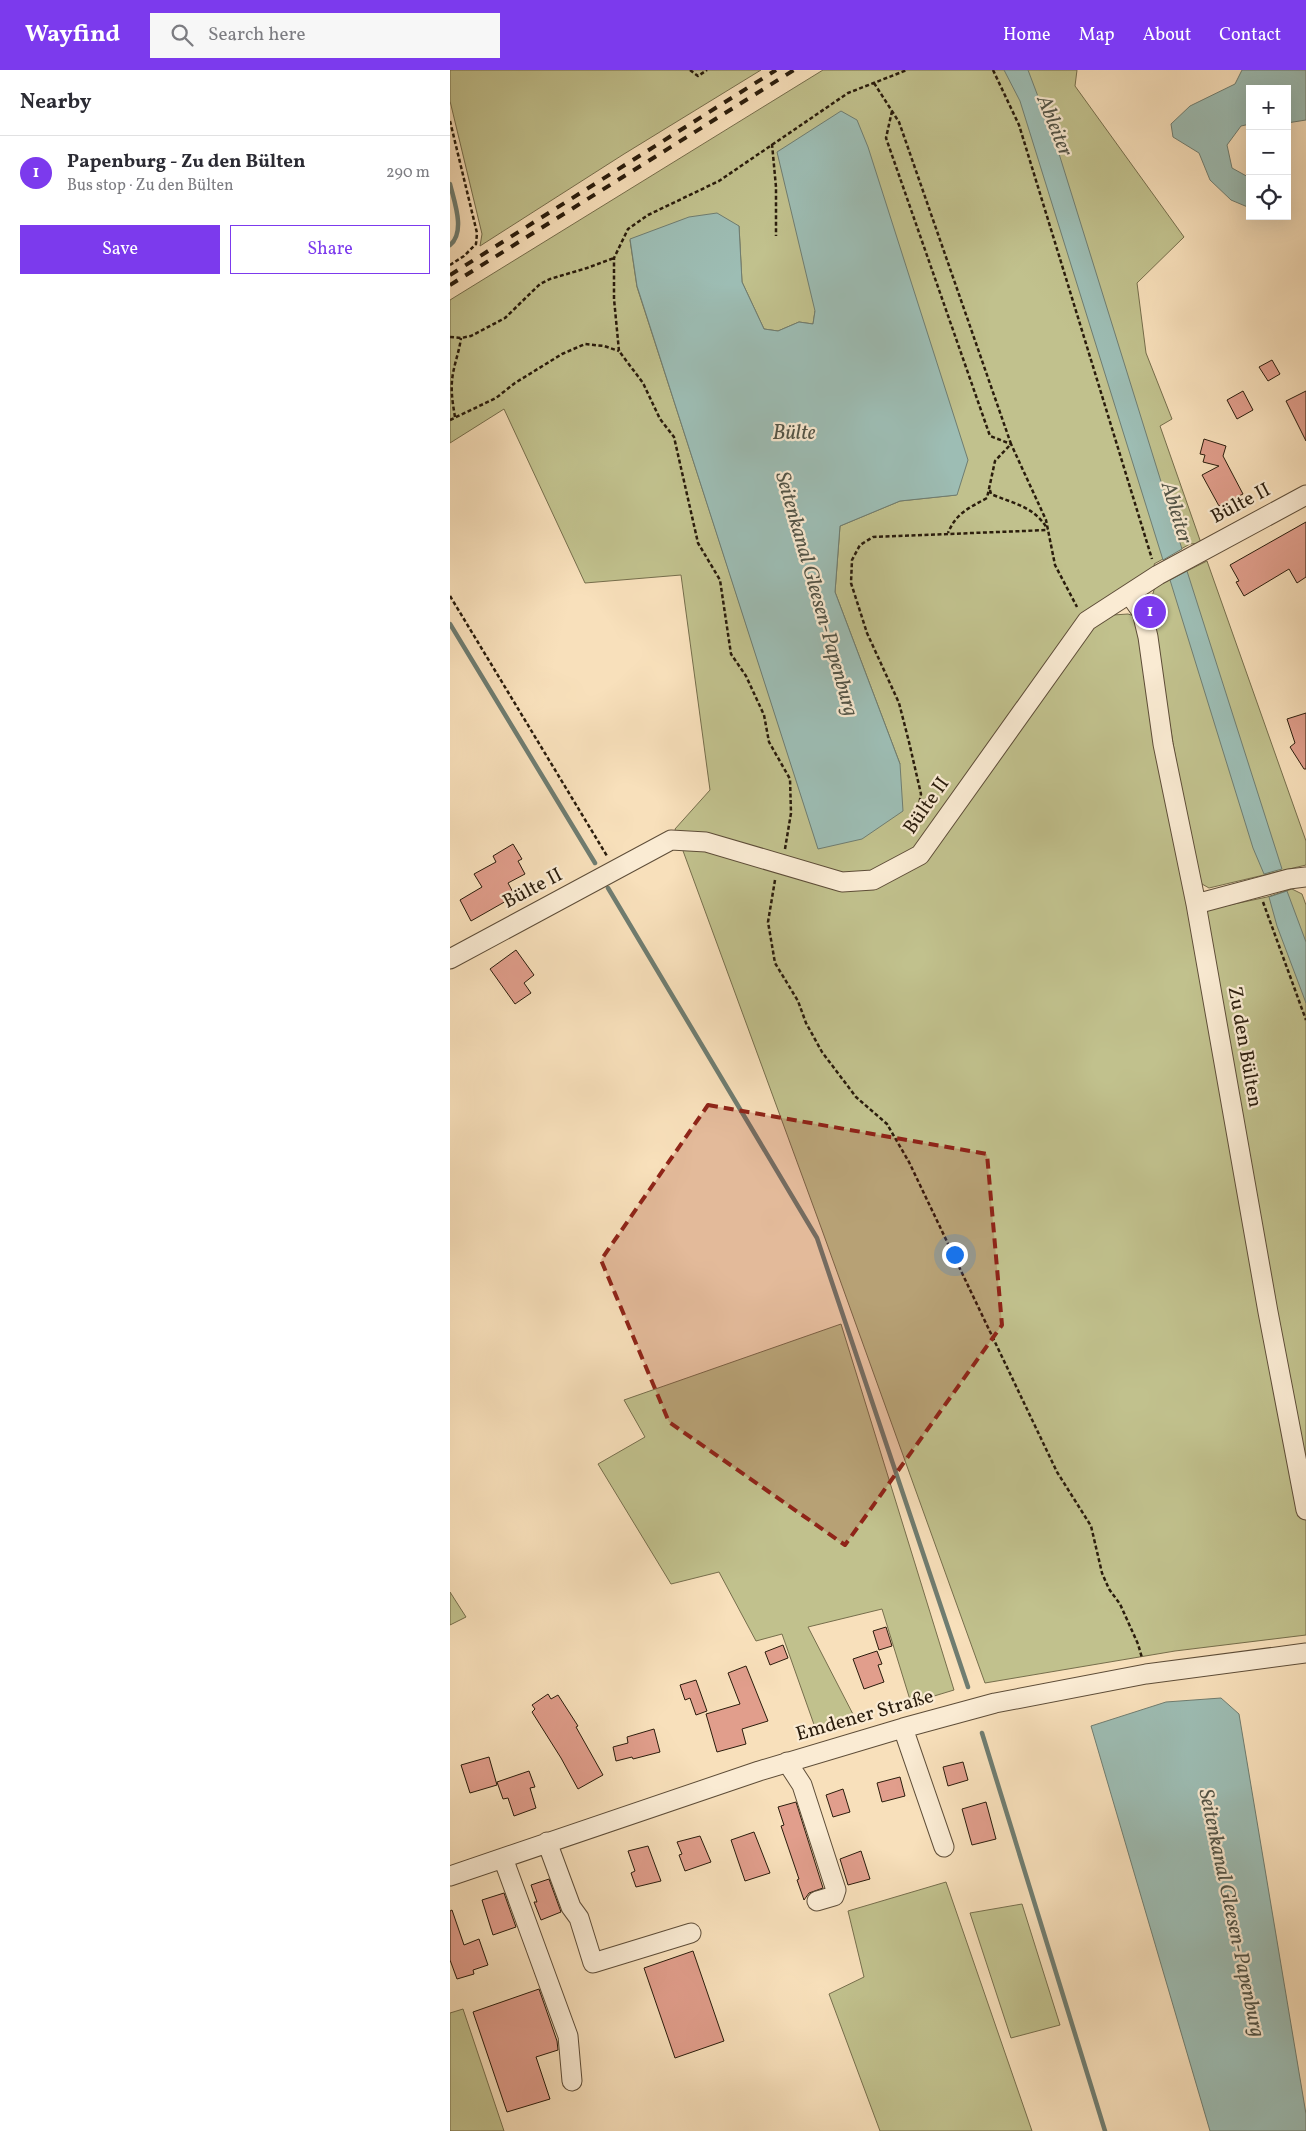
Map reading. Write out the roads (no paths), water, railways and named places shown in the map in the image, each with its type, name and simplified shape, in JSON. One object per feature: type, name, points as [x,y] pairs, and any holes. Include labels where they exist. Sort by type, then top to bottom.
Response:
[{"type":"street","name":"Bülte II","points":[[450,959],[671,840],[706,842],[842,882],[873,880],[920,855],[1087,621],[1154,578],[1306,495]]},
{"type":"street","name":"Zu den Bülten","points":[[1130,595],[1142,612],[1148,638],[1163,744],[1196,904],[1268,1312],[1306,1510]]},
{"type":"street","points":[[1196,904],[1289,879],[1306,877]]},
{"type":"street","name":"Emdener Straße","points":[[450,1876],[787,1762],[995,1703],[1146,1674],[1306,1654]]},
{"type":"street","points":[[903,1728],[944,1847]]},
{"type":"street","points":[[787,1762],[802,1785],[836,1890],[834,1896],[817,1901]]},
{"type":"street","points":[[547,1842],[571,1907],[579,1918],[593,1963],[691,1933]]},
{"type":"street","points":[[503,1858],[568,2036],[572,2081]]},
{"type":"water","points":[[1004,70],[1028,70],[1056,144],[1182,549],[1163,560],[1020,101]]},
{"type":"water","points":[[1242,70],[1306,70],[1306,120],[1291,122],[1291,85],[1246,85],[1246,125],[1241,126],[1227,145],[1232,168],[1246,176],[1246,206],[1231,200],[1210,180],[1199,153],[1173,137],[1171,124],[1190,106],[1235,84]]},
{"type":"water","name":"Bülte","points":[[841,111],[857,120],[868,147],[968,460],[957,495],[900,501],[840,526],[835,592],[900,764],[903,811],[862,839],[818,849],[637,286],[630,239],[689,217],[717,213],[739,226],[742,282],[764,329],[778,331],[799,322],[813,324],[815,311],[777,152]]},
{"type":"water","points":[[1187,571],[1282,869],[1264,874],[1253,848],[1170,580]]},
{"type":"water","points":[[1287,891],[1306,942],[1306,1003],[1277,926],[1269,897]]},
{"type":"water","name":"Seitenkanal Gleesen-Papenburg","points":[[1221,1698],[1239,1714],[1306,2114],[1306,2131],[1210,2131],[1091,1726],[1166,1702]]},
{"type":"waterway","points":[[450,184],[458,216],[457,232],[455,239],[450,245]]},
{"type":"waterway","points":[[450,624],[595,863]]},
{"type":"waterway","points":[[608,888],[817,1238],[968,1687]]},
{"type":"waterway","points":[[982,1733],[1105,2131]]},
{"type":"railway","points":[[450,275],[776,70]]},
{"type":"railway","points":[[450,285],[794,70]]},
{"type":"place","name":"Papenburg - Zu den Bülten","points":[[1150,612]]},
{"type":"water label","name":"Ableiter","points":[[1054,126]]},
{"type":"water label","name":"Ableiter","points":[[1176,513]]}]
